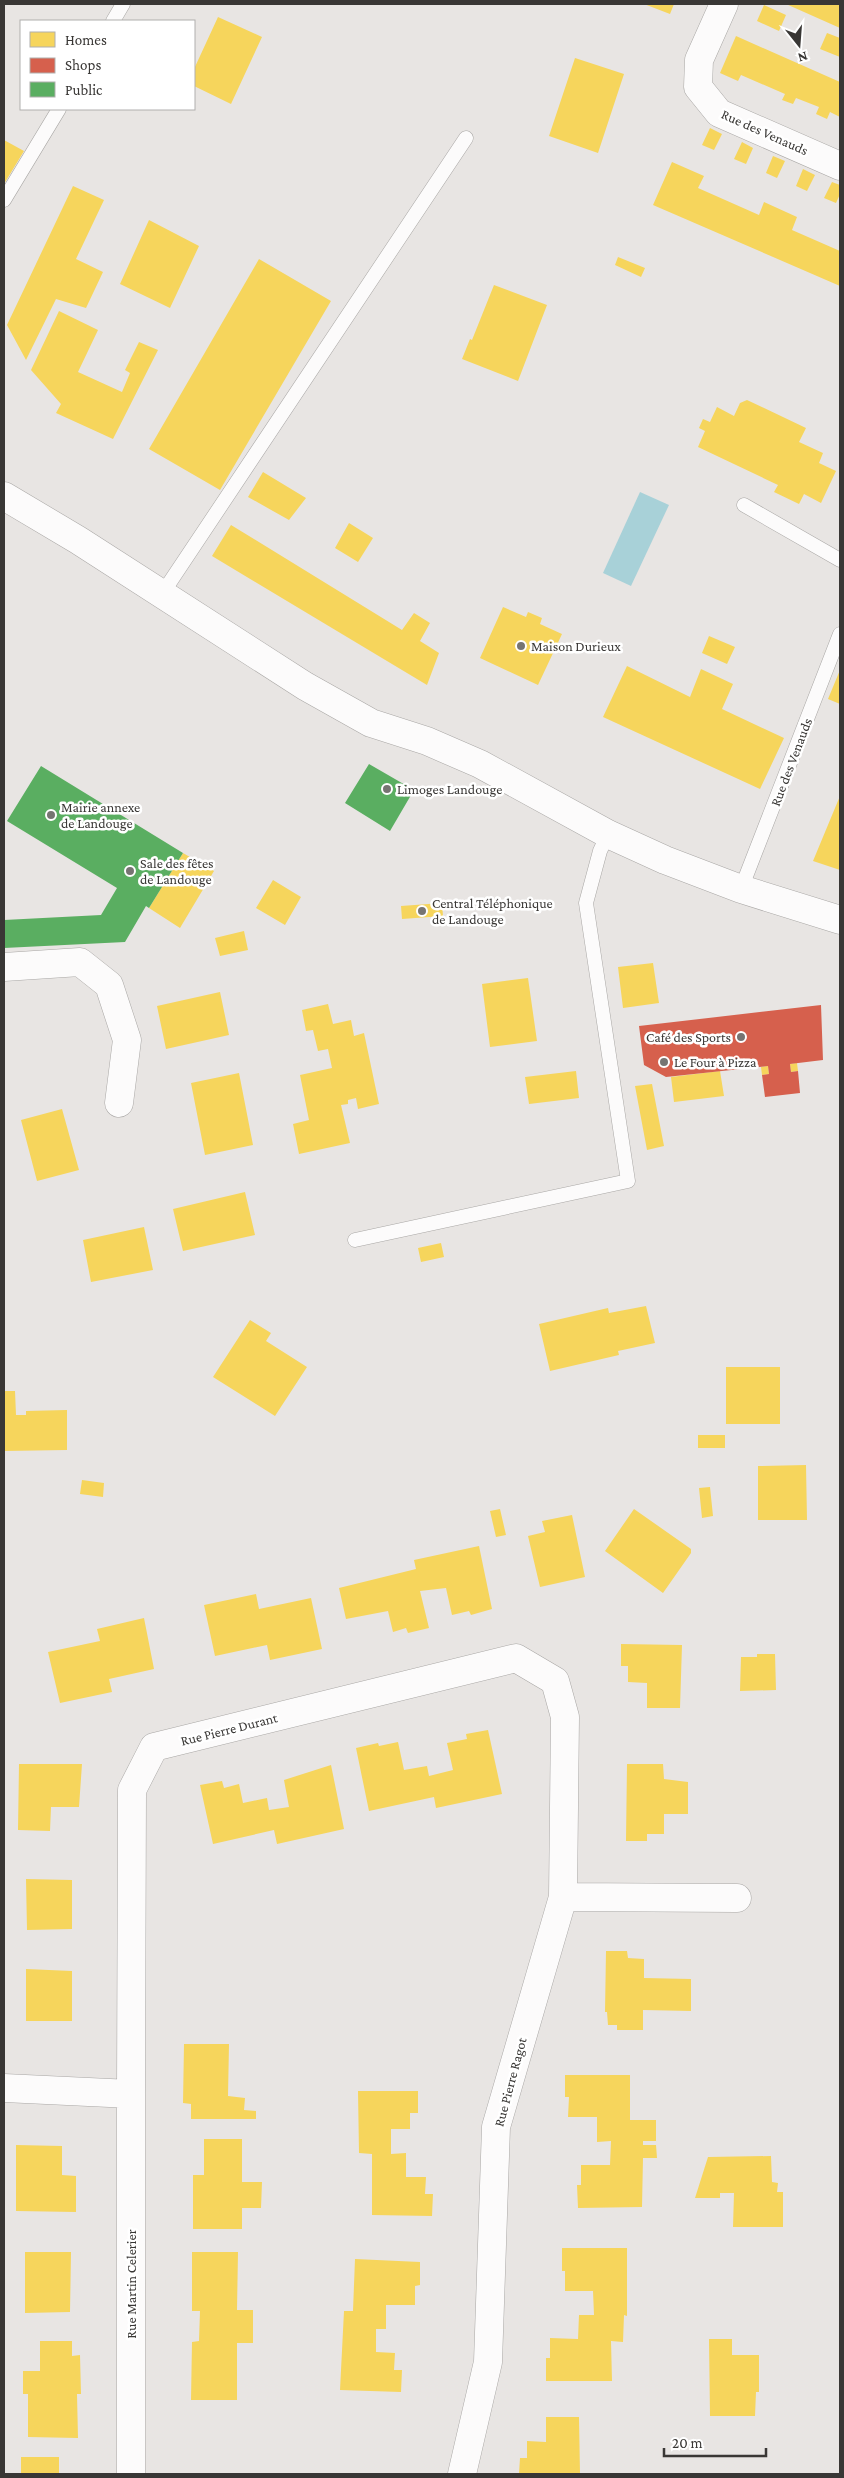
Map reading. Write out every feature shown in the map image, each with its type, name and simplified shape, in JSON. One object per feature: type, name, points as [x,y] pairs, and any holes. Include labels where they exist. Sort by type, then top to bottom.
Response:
[{"type":"street","name":"Rue des Venauds","points":[[724,4],[700,60],[698,87],[719,113],[840,166]]},
{"type":"street","points":[[4,496],[334,703],[371,723],[427,741],[480,764],[608,834],[741,889],[840,920]]},
{"type":"street","points":[[4,967],[80,962],[109,985],[127,1040],[119,1103]]},
{"type":"street","name":"Rue Pierre Durant","points":[[131,2094],[132,1790],[154,1747],[516,1658],[554,1681],[565,1717],[563,1897]]},
{"type":"street","points":[[563,1897],[737,1898]]},
{"type":"street","name":"Rue Pierre Ragot","points":[[462,2474],[488,2362],[496,2128],[563,1897]]},
{"type":"street","points":[[4,2088],[131,2094]]},
{"type":"street","name":"Rue Martin Celerier","points":[[131,2094],[131,2474]]},
{"type":"lane","points":[[114,20],[123,4]]},
{"type":"lane","points":[[4,200],[58,110]]},
{"type":"lane","points":[[162,594],[466,138]]},
{"type":"lane","points":[[744,505],[840,560]]},
{"type":"lane","name":"Rue des Venauds","points":[[741,889],[840,634]]},
{"type":"lane","points":[[355,1240],[628,1181],[586,903],[600,851],[608,834]]},
{"type":"water","points":[[640,492],[669,505],[631,586],[603,573]]},
{"type":"building: Homes","points":[[644,4],[674,4],[670,14]]},
{"type":"building: Homes","points":[[786,4],[840,4],[840,28]]},
{"type":"building: Homes","points":[[764,5],[786,15],[779,31],[757,21]]},
{"type":"building: Homes","points":[[218,17],[262,37],[231,104],[195,86],[195,67]]},
{"type":"building: Homes","points":[[827,33],[840,38],[840,57],[820,49]]},
{"type":"building: Homes","points":[[736,36],[840,82],[840,117],[830,112],[827,119],[816,114],[819,107],[796,98],[793,104],[782,100],[785,94],[741,75],[738,81],[720,73]]},
{"type":"building: Homes","points":[[575,58],[624,74],[598,153],[549,136]]},
{"type":"building: Homes","points":[[710,128],[722,134],[714,150],[702,145]]},
{"type":"building: Homes","points":[[4,140],[24,151],[4,184]]},
{"type":"building: Homes","points":[[742,142],[753,148],[746,164],[734,159]]},
{"type":"building: Homes","points":[[773,156],[785,161],[777,178],[766,173]]},
{"type":"building: Homes","points":[[672,162],[704,176],[698,188],[759,215],[764,202],[797,217],[792,230],[840,251],[840,286],[653,205]]},
{"type":"building: Homes","points":[[803,169],[815,175],[807,191],[796,186]]},
{"type":"building: Homes","points":[[832,182],[840,185],[840,194],[836,203],[824,198]]},
{"type":"building: Homes","points":[[73,186],[104,200],[76,259],[103,272],[86,308],[56,299],[26,360],[7,325]]},
{"type":"building: Homes","points":[[149,220],[199,246],[170,308],[120,284]]},
{"type":"building: Homes","points":[[618,257],[645,268],[641,277],[615,265]]},
{"type":"building: Homes","points":[[259,259],[331,301],[220,490],[149,449]]},
{"type":"building: Homes","points":[[494,285],[547,305],[518,381],[462,359],[470,339],[472,340]]},
{"type":"building: Homes","points":[[59,311],[98,330],[78,372],[122,392],[130,373],[125,370],[139,342],[158,350],[113,439],[56,413],[61,404],[31,370]]},
{"type":"building: Homes","points":[[747,400],[806,428],[799,442],[823,453],[819,463],[836,471],[821,503],[804,494],[799,504],[774,492],[778,485],[698,447],[705,431],[699,428],[703,419],[710,422],[717,407],[734,416],[740,403]]},
{"type":"building: Homes","points":[[263,472],[306,498],[289,520],[248,497]]},
{"type":"building: Homes","points":[[349,523],[373,538],[358,562],[335,548]]},
{"type":"building: Homes","points":[[231,525],[402,630],[414,613],[430,623],[420,641],[439,653],[427,685],[212,556]]},
{"type":"building: Homes","name":"Maison Durieux","points":[[503,607],[526,617],[528,612],[542,618],[540,624],[562,634],[538,685],[480,658]]},
{"type":"building: Homes","points":[[709,636],[735,647],[727,664],[702,653]]},
{"type":"building: Homes","points":[[627,666],[690,697],[701,669],[733,684],[722,709],[784,738],[760,789],[603,717]]},
{"type":"building: Homes","points":[[840,670],[840,704],[828,699]]},
{"type":"building: Homes","points":[[840,796],[840,870],[813,861]]},
{"type":"building: Homes","points":[[183,853],[214,871],[180,928],[149,908]]},
{"type":"building: Homes","points":[[273,880],[301,897],[285,925],[256,908]]},
{"type":"building: Homes","name":"Central Téléphonique de Landouge","points":[[442,903],[443,916],[402,919],[401,906]]},
{"type":"building: Homes","points":[[244,931],[248,950],[220,956],[215,938]]},
{"type":"building: Homes","points":[[653,963],[659,1003],[623,1008],[618,967]]},
{"type":"building: Homes","points":[[528,978],[537,1041],[490,1047],[482,984]]},
{"type":"building: Homes","points":[[220,992],[229,1035],[166,1049],[157,1006]]},
{"type":"building: Homes","points":[[328,1004],[333,1024],[351,1020],[354,1036],[364,1033],[379,1104],[358,1109],[356,1098],[348,1100],[348,1104],[341,1105],[350,1143],[299,1154],[293,1124],[309,1120],[300,1075],[332,1068],[328,1049],[318,1051],[313,1030],[306,1031],[302,1010]]},
{"type":"building: Homes","points":[[797,1063],[798,1071],[791,1072],[790,1064]]},
{"type":"building: Homes","points":[[768,1066],[769,1074],[762,1075],[761,1067]]},
{"type":"building: Homes","points":[[576,1071],[579,1098],[529,1104],[525,1077]]},
{"type":"building: Homes","points":[[720,1071],[724,1096],[674,1102],[671,1077]]},
{"type":"building: Homes","points":[[239,1073],[253,1145],[205,1155],[191,1083]]},
{"type":"building: Homes","points":[[652,1084],[664,1146],[647,1150],[635,1086]]},
{"type":"building: Homes","points":[[62,1109],[79,1170],[37,1181],[21,1120]]},
{"type":"building: Homes","points":[[245,1192],[255,1235],[183,1251],[173,1209]]},
{"type":"building: Homes","points":[[144,1227],[153,1270],[91,1282],[83,1240]]},
{"type":"building: Homes","points":[[441,1243],[444,1257],[421,1262],[418,1248]]},
{"type":"building: Homes","points":[[646,1306],[655,1343],[618,1351],[619,1355],[550,1371],[539,1324],[608,1308],[609,1313]]},
{"type":"building: Homes","points":[[250,1320],[271,1333],[266,1341],[307,1367],[275,1416],[213,1377]]},
{"type":"building: Homes","points":[[726,1367],[780,1367],[780,1424],[726,1424]]},
{"type":"building: Homes","points":[[4,1391],[15,1391],[16,1415],[26,1415],[26,1411],[67,1410],[67,1450],[4,1451]]},
{"type":"building: Homes","points":[[698,1435],[725,1435],[725,1448],[698,1448]]},
{"type":"building: Homes","points":[[806,1465],[807,1520],[758,1520],[758,1466]]},
{"type":"building: Homes","points":[[82,1480],[104,1483],[103,1497],[80,1494]]},
{"type":"building: Homes","points":[[710,1487],[713,1516],[702,1518],[699,1488]]},
{"type":"building: Homes","points":[[500,1509],[506,1535],[496,1537],[490,1511]]},
{"type":"building: Homes","points":[[634,1509],[691,1549],[691,1553],[663,1593],[605,1551]]},
{"type":"building: Homes","points":[[572,1515],[585,1577],[540,1587],[528,1536],[545,1532],[542,1521]]},
{"type":"building: Homes","points":[[479,1546],[492,1609],[471,1615],[469,1611],[452,1615],[446,1588],[420,1591],[429,1628],[408,1633],[406,1628],[393,1632],[388,1611],[346,1619],[339,1588],[416,1569],[414,1560]]},
{"type":"building: Homes","points":[[256,1594],[259,1609],[311,1598],[322,1649],[270,1660],[267,1645],[215,1656],[204,1605]]},
{"type":"building: Homes","points":[[144,1618],[154,1669],[109,1679],[112,1692],[60,1703],[48,1652],[100,1641],[97,1629]]},
{"type":"building: Homes","points":[[621,1644],[682,1645],[680,1708],[647,1708],[647,1683],[628,1682],[628,1666],[621,1666]]},
{"type":"building: Homes","points":[[757,1654],[775,1654],[776,1690],[740,1691],[741,1657],[757,1657]]},
{"type":"building: Homes","points":[[488,1730],[502,1794],[436,1808],[434,1797],[369,1811],[356,1748],[378,1743],[379,1746],[398,1742],[404,1770],[427,1766],[429,1776],[453,1770],[447,1743],[467,1739],[466,1734]]},
{"type":"building: Homes","points":[[19,1764],[82,1764],[79,1807],[51,1807],[50,1831],[18,1830]]},
{"type":"building: Homes","points":[[627,1764],[663,1764],[664,1779],[688,1782],[688,1814],[664,1814],[664,1834],[647,1834],[647,1841],[626,1841]]},
{"type":"building: Homes","points":[[331,1765],[344,1829],[277,1844],[274,1830],[213,1844],[200,1785],[222,1781],[224,1788],[239,1784],[243,1803],[267,1798],[269,1810],[289,1807],[284,1780]]},
{"type":"building: Homes","points":[[26,1879],[72,1880],[72,1929],[27,1930]]},
{"type":"building: Homes","points":[[606,1951],[627,1951],[628,1958],[644,1959],[644,1978],[691,1979],[691,2011],[643,2010],[643,2030],[617,2030],[617,2025],[608,2025],[607,2012],[605,2012]]},
{"type":"building: Homes","points":[[26,1969],[72,1971],[72,2021],[26,2021]]},
{"type":"building: Homes","points":[[184,2044],[229,2044],[228,2096],[245,2098],[244,2110],[256,2111],[256,2119],[191,2119],[191,2104],[183,2103]]},
{"type":"building: Homes","points":[[565,2075],[630,2075],[630,2120],[656,2120],[656,2141],[643,2141],[643,2145],[656,2145],[657,2158],[643,2158],[642,2207],[578,2208],[577,2185],[581,2185],[581,2165],[610,2165],[611,2141],[597,2142],[597,2117],[568,2117],[569,2097],[565,2097]]},
{"type":"building: Homes","points":[[358,2091],[418,2091],[418,2113],[410,2113],[410,2129],[391,2129],[391,2154],[406,2153],[406,2177],[426,2177],[425,2194],[433,2194],[432,2216],[372,2215],[372,2154],[359,2153]]},
{"type":"building: Homes","points":[[204,2139],[242,2139],[242,2182],[262,2182],[261,2208],[242,2208],[242,2229],[193,2229],[193,2175],[204,2175]]},
{"type":"building: Homes","points":[[16,2145],[62,2146],[62,2175],[76,2176],[76,2212],[16,2211]]},
{"type":"building: Homes","points":[[771,2156],[772,2182],[778,2183],[777,2192],[783,2192],[783,2227],[733,2227],[734,2193],[720,2193],[720,2198],[695,2198],[708,2157]]},
{"type":"building: Homes","points":[[562,2248],[627,2248],[627,2316],[624,2315],[623,2342],[611,2341],[612,2381],[546,2381],[546,2358],[550,2358],[550,2338],[578,2339],[579,2315],[594,2315],[593,2291],[565,2291],[565,2271],[562,2271]]},
{"type":"building: Homes","points":[[25,2252],[71,2252],[70,2312],[25,2313]]},
{"type":"building: Homes","points":[[192,2252],[238,2252],[237,2310],[253,2310],[253,2343],[237,2343],[237,2400],[191,2400],[192,2342],[199,2341],[200,2311],[192,2311]]},
{"type":"building: Homes","points":[[355,2259],[420,2262],[420,2285],[415,2286],[415,2305],[386,2305],[386,2329],[376,2329],[376,2352],[395,2353],[394,2370],[402,2370],[401,2392],[340,2390],[344,2311],[353,2311]]},
{"type":"building: Homes","points":[[709,2339],[732,2339],[732,2355],[759,2355],[759,2392],[756,2392],[755,2416],[710,2416]]},
{"type":"building: Homes","points":[[40,2341],[72,2341],[72,2356],[80,2355],[81,2394],[77,2394],[78,2438],[28,2437],[28,2394],[23,2394],[23,2371],[40,2371]]},
{"type":"building: Homes","points":[[546,2417],[579,2417],[580,2474],[519,2474],[520,2458],[527,2458],[527,2441],[546,2442]]},
{"type":"building: Homes","points":[[21,2457],[59,2457],[59,2474],[21,2474]]},
{"type":"building: Shops","points":[[821,1005],[823,1060],[790,1064],[791,1072],[798,1071],[800,1093],[765,1097],[762,1075],[769,1074],[768,1066],[666,1077],[644,1065],[639,1026]]},
{"type":"building: Public","points":[[369,764],[414,790],[390,831],[345,803]]},
{"type":"building: Public","name":"Sale des fêtes de Landouge","points":[[41,766],[183,853],[149,908],[146,906],[125,942],[4,948],[4,920],[101,915],[117,888],[7,821]]},
{"type":"place","name":"Maison Durieux","points":[[521,646]]},
{"type":"place","name":"Limoges Landouge","points":[[387,789]]},
{"type":"place","name":"Mairie annexe de Landouge","points":[[51,815]]},
{"type":"place","name":"Sale des fêtes de Landouge","points":[[130,871]]},
{"type":"place","name":"Central Téléphonique de Landouge","points":[[422,911]]},
{"type":"place","name":"Café des Sports","points":[[741,1037]]},
{"type":"place","name":"Le Four à Pizza","points":[[664,1062]]}]
